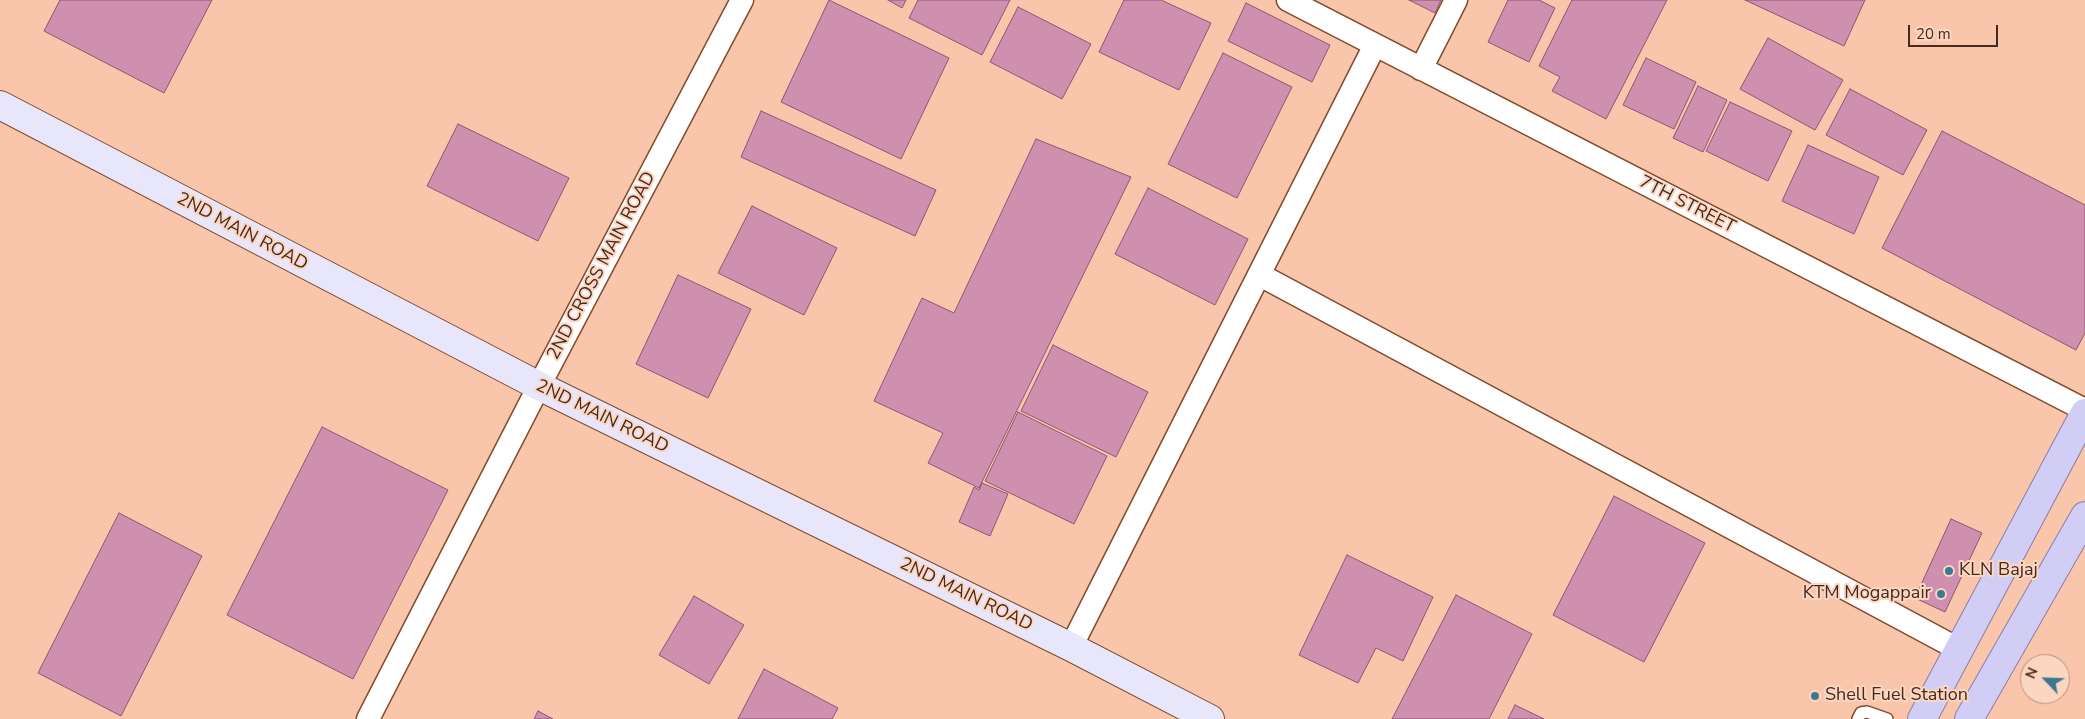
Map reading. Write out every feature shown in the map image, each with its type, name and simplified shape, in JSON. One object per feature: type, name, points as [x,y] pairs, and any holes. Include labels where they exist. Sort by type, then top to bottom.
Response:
[{"type":"main road","name":"2ND MAIN ROAD","points":[[0,106],[539,386],[1071,647],[1210,719]]},
{"type":"main road","points":[[1922,719],[2085,411]]},
{"type":"main road","points":[[1969,719],[2085,516]]},
{"type":"street","name":"2ND CROSS MAIN ROAD","points":[[368,719],[539,386],[742,0]]},
{"type":"street","name":"7TH STREET","points":[[1288,0],[2085,411]]},
{"type":"street","points":[[1422,68],[1456,0]]},
{"type":"street","points":[[1071,647],[1375,45]]},
{"type":"street","points":[[1260,275],[1960,650]]},
{"type":"lane","points":[[1858,719],[1861,713],[1866,712],[1887,719]]},
{"type":"building","points":[[60,0],[212,0],[164,93],[44,31]]},
{"type":"building","points":[[829,0],[949,58],[901,159],[781,102]]},
{"type":"building","points":[[888,0],[906,0],[902,8]]},
{"type":"building","points":[[918,0],[1010,0],[982,55],[909,18]]},
{"type":"building","points":[[1124,0],[1161,0],[1211,23],[1179,90],[1099,52]]},
{"type":"building","points":[[1409,0],[1441,0],[1435,13]]},
{"type":"building","points":[[1508,0],[1539,0],[1555,8],[1529,62],[1488,42]]},
{"type":"building","points":[[1572,0],[1667,0],[1606,119],[1552,91],[1560,77],[1539,66]]},
{"type":"building","points":[[1745,0],[1865,0],[1844,46]]},
{"type":"building","points":[[1246,3],[1330,45],[1312,82],[1228,41]]},
{"type":"building","points":[[1018,7],[1091,44],[1062,99],[990,62]]},
{"type":"building","points":[[1768,38],[1843,80],[1815,130],[1740,89]]},
{"type":"building","points":[[1223,53],[1292,87],[1237,198],[1168,164]]},
{"type":"building","points":[[1646,58],[1696,82],[1674,129],[1623,105]]},
{"type":"building","points":[[1698,86],[1727,100],[1703,152],[1673,138]]},
{"type":"building","points":[[1850,89],[1927,130],[1903,175],[1826,135]]},
{"type":"building","points":[[1730,102],[1792,131],[1768,181],[1706,151]]},
{"type":"building","points":[[761,111],[936,190],[915,236],[741,157]]},
{"type":"building","points":[[458,124],[569,178],[538,241],[427,186]]},
{"type":"building","points":[[1942,131],[2085,205],[2085,333],[2076,350],[1882,248]]},
{"type":"building","points":[[1036,139],[1131,177],[979,488],[928,463],[943,433],[874,401],[922,298],[954,313]]},
{"type":"building","points":[[1808,145],[1879,177],[1854,234],[1782,201]]},
{"type":"building","points":[[1148,188],[1248,239],[1215,305],[1115,254]]},
{"type":"building","points":[[752,206],[837,248],[804,315],[718,273]]},
{"type":"building","points":[[678,275],[751,309],[708,398],[636,364]]},
{"type":"building","points":[[1053,345],[1148,392],[1116,457],[1021,411]]},
{"type":"building","points":[[1018,412],[1107,456],[1074,524],[985,481]]},
{"type":"building","points":[[322,427],[448,490],[353,679],[227,615]]},
{"type":"building","points":[[982,483],[1008,494],[990,536],[959,522],[974,487],[979,490]]},
{"type":"building","points":[[1614,496],[1705,543],[1644,662],[1553,615]]},
{"type":"building","points":[[119,513],[202,556],[121,716],[38,673]]},
{"type":"building","points":[[1951,519],[1982,533],[1945,612],[1915,598]]},
{"type":"building","points":[[1347,555],[1433,597],[1403,661],[1376,648],[1358,683],[1299,655]]},
{"type":"building","points":[[1456,595],[1532,634],[1489,719],[1392,719]]},
{"type":"building","points":[[694,596],[744,625],[709,684],[659,655]]},
{"type":"building","points":[[764,669],[838,708],[832,719],[738,719]]},
{"type":"building","points":[[1515,705],[1544,719],[1508,719]]},
{"type":"building","points":[[538,711],[553,719],[534,719]]},
{"type":"place","name":"KLN Bajaj","points":[[1949,571]]},
{"type":"place","name":"KTM Mogappair","points":[[1941,594]]},
{"type":"place","name":"Shell Fuel Station","points":[[1815,696]]}]
